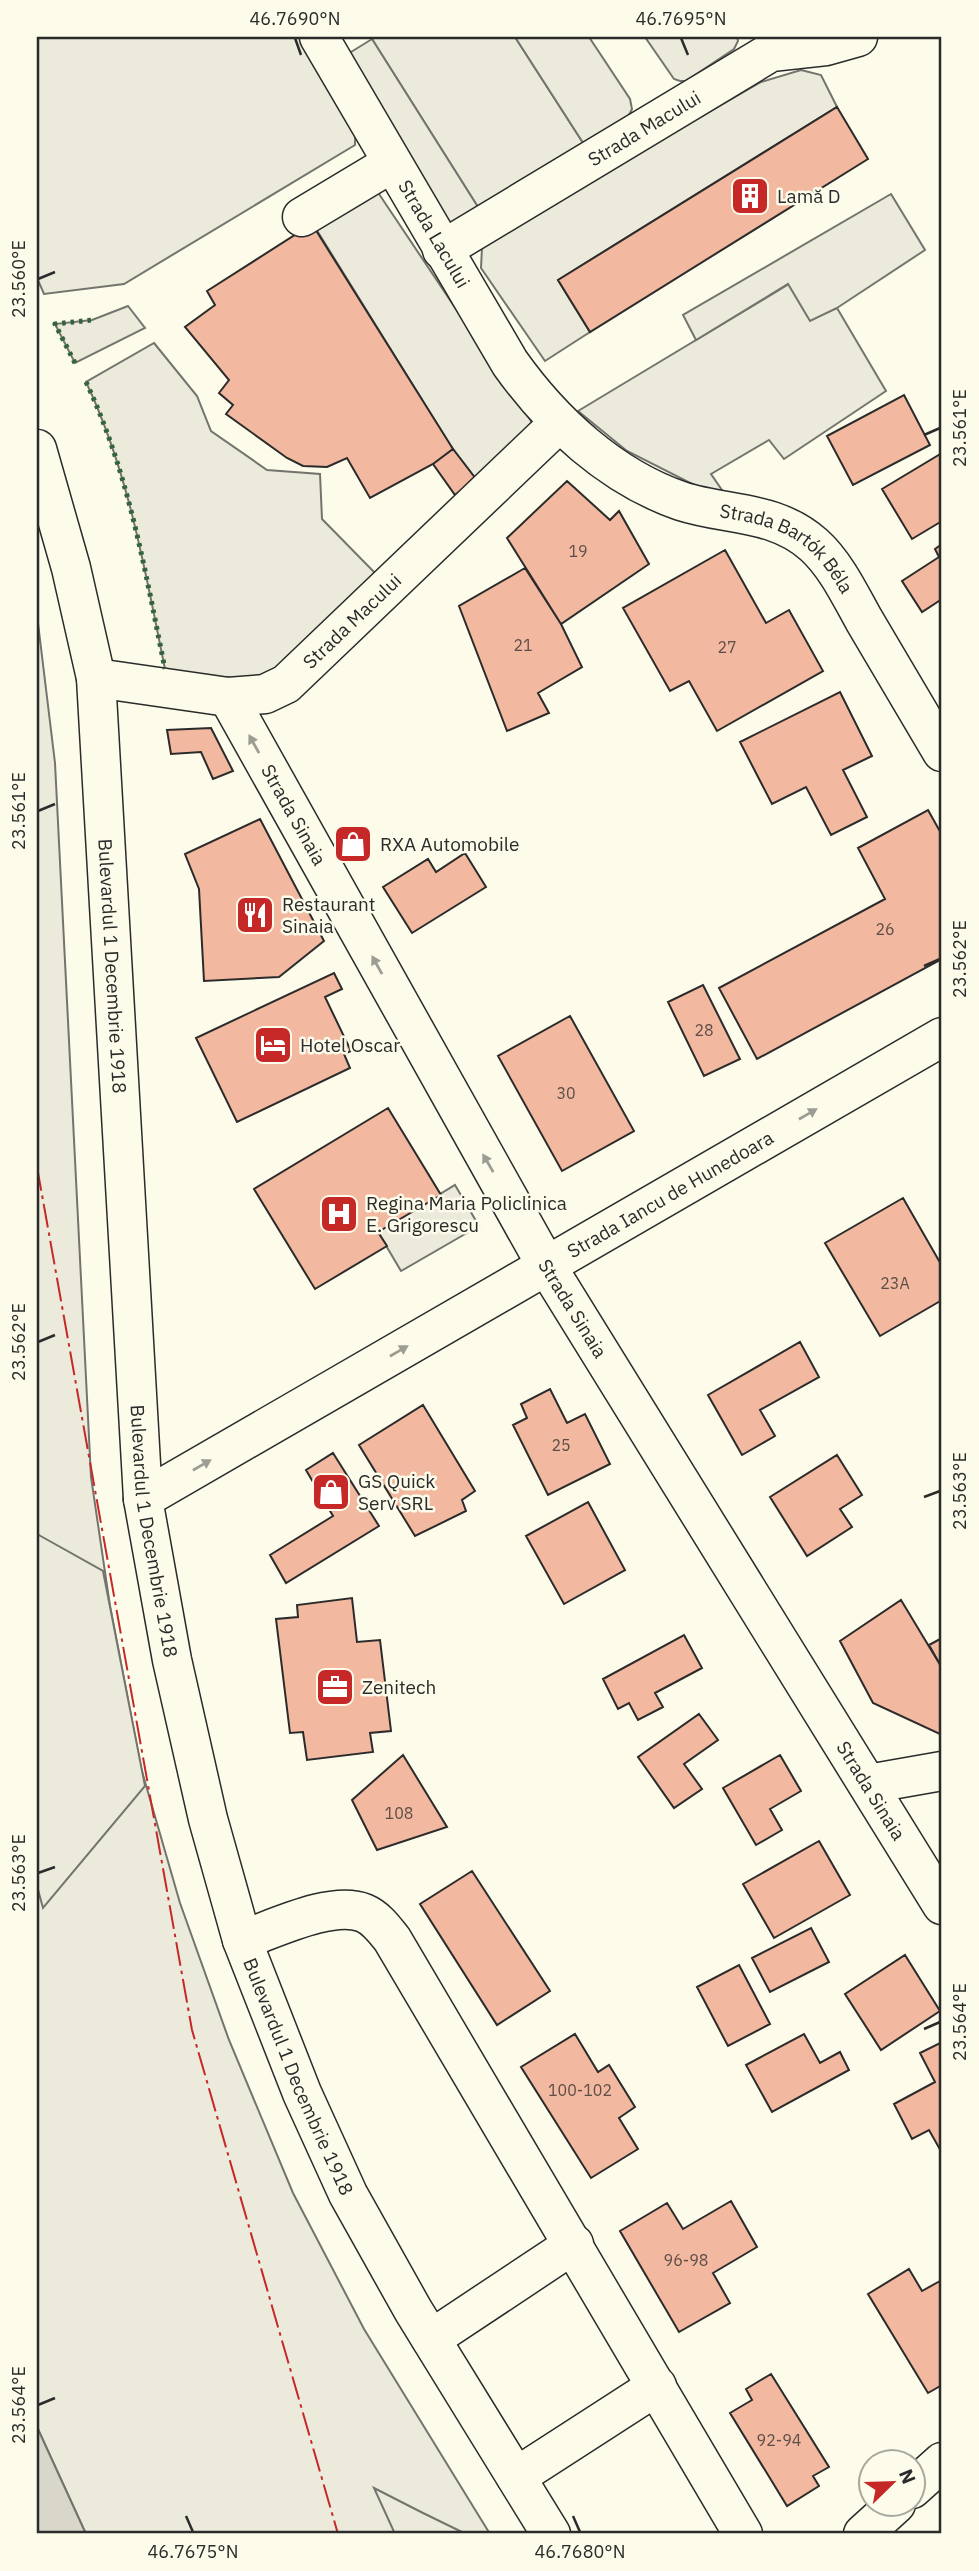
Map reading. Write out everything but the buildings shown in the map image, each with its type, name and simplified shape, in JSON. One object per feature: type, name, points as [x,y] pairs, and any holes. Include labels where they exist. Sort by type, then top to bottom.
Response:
[{"type":"street","name":"Strada Lacului","points":[[319,37],[510,363],[536,399],[559,423]]},
{"type":"street","name":"Strada Macului","points":[[442,250],[771,52],[826,46],[858,37]]},
{"type":"street","points":[[302,217],[392,163]]},
{"type":"street","name":"Strada Macului","points":[[96,678],[228,697],[265,694],[286,684],[559,423]]},
{"type":"street","name":"Strada Bartók Béla","points":[[559,423],[597,454],[636,479],[670,496],[681,501],[751,513],[784,525],[815,545],[838,576],[942,752]]},
{"type":"street","name":"Bulevardul 1 Decembrie 1918","points":[[37,449],[71,568],[96,678],[143,1499],[172,1660],[205,1806],[243,1940],[302,2093],[348,2194],[431,2339],[551,2534]]},
{"type":"street","name":"Strada Sinaia","points":[[228,697],[546,1265],[942,1905]]},
{"type":"street","name":"Strada Iancu de Hunedoara","points":[[143,1499],[942,1037]]},
{"type":"street","points":[[868,1784],[942,1771]]},
{"type":"street","points":[[243,1940],[327,1912],[347,1909],[364,1913],[377,1921],[391,1939],[743,2534]]},
{"type":"street","points":[[431,2339],[573,2244]]},
{"type":"street","points":[[516,2477],[657,2386]]},
{"type":"street","points":[[926,2476],[942,2462]]},
{"type":"street","points":[[863,2534],[881,2518]]},
{"type":"shaded area","points":[[37,37],[319,37],[356,100],[355,145],[124,284],[44,294],[37,278]]},
{"type":"shaded area","points":[[515,37],[587,149],[483,215],[372,39]]},
{"type":"shaded area","points":[[515,37],[589,37],[630,99],[632,109],[627,119],[587,149]]},
{"type":"shaded area","points":[[645,37],[737,37],[738,41],[734,49],[686,81],[680,81],[674,79]]},
{"type":"shaded area","points":[[372,39],[483,215],[450,237],[343,57]]},
{"type":"shaded area","points":[[801,70],[821,75],[837,107],[558,280],[590,332],[545,361],[481,268],[482,247],[491,238],[761,82]]},
{"type":"shaded area","points":[[373,185],[531,421],[531,429],[476,479],[450,445],[313,224]]},
{"type":"shaded area","points":[[891,194],[925,250],[837,308],[810,321],[788,284],[696,340],[683,315]]},
{"type":"shaded area","points":[[789,284],[810,320],[837,308],[886,391],[784,459],[769,440],[711,474],[724,493],[710,493],[627,451],[578,411]]},
{"type":"shaded area","points":[[128,306],[145,328],[75,363],[55,324],[92,320]]},
{"type":"shaded area","points":[[154,343],[197,396],[211,431],[267,470],[320,474],[322,519],[377,575],[282,672],[256,684],[165,669],[143,559],[125,487],[101,416],[86,382]]},
{"type":"shaded area","points":[[37,615],[55,763],[91,1477],[110,1606],[141,1768],[180,1903],[229,2040],[293,2193],[364,2329],[490,2534],[86,2534],[37,2427]]},
{"type":"shaded area","points":[[455,1185],[479,1226],[401,1271],[378,1232]]},
{"type":"shaded area","points":[[37,1534],[103,1571],[145,1786],[43,1908],[37,1886]]},
{"type":"shaded area","points":[[37,2427],[86,2534],[37,2534]]},
{"type":"shaded area","points":[[374,2488],[421,2512],[466,2534],[395,2534]]},
{"type":"hedge","points":[[75,363],[55,324],[92,320]]},
{"type":"hedge","points":[[86,382],[101,416],[125,487],[143,559],[165,669]]},
{"type":"power","points":[[37,1167],[192,2030],[338,2534]]},
{"type":"place","name":"Lamă D","points":[[750,196]]},
{"type":"place","name":"RXA Automobile","points":[[353,844]]},
{"type":"place","name":"Restaurant Sinaia","points":[[255,915]]},
{"type":"place","name":"Hotel Oscar","points":[[273,1045]]},
{"type":"place","name":"Regina Maria Policlinica E. Grigorescu","points":[[339,1214]]},
{"type":"place","name":"GS Quick Serv SRL","points":[[331,1492]]},
{"type":"place","name":"Zenitech","points":[[335,1687]]}]
